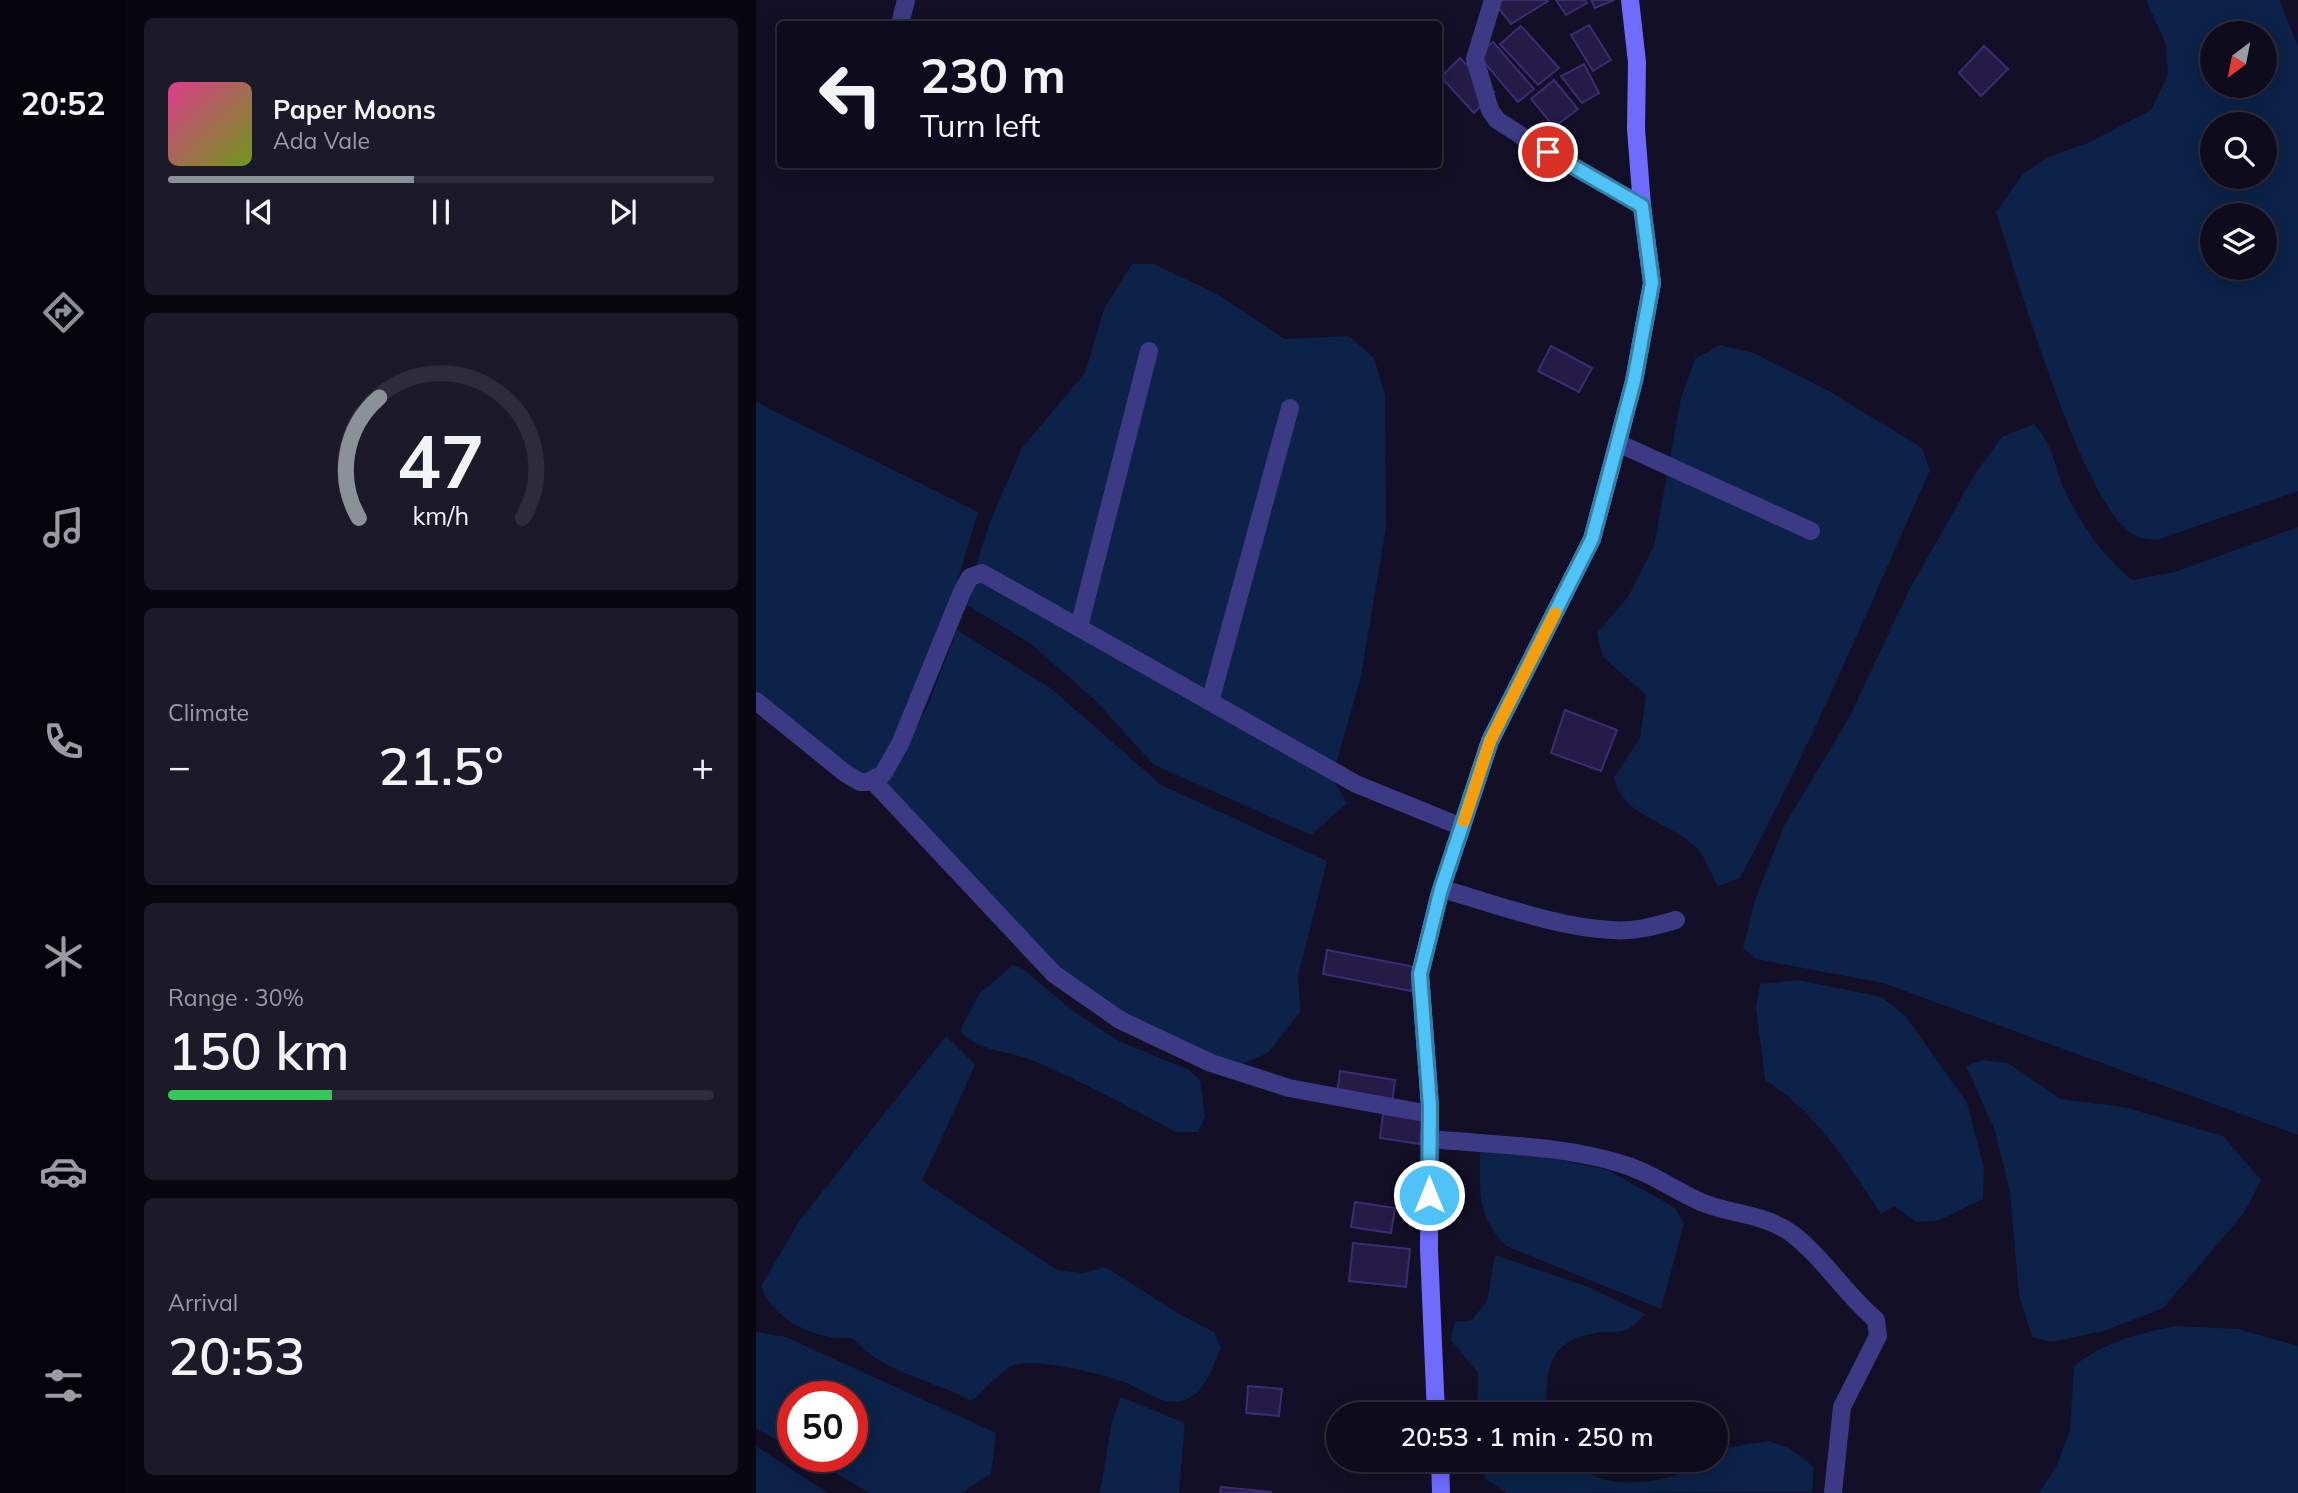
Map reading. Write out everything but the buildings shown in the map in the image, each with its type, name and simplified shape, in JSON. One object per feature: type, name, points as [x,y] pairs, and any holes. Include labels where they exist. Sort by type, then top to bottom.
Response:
[{"type":"main road","points":[[1435,1402],[1429,1250],[1430,1114],[1420,974],[1441,889],[1490,741],[1592,539],[1634,381],[1652,283],[1636,129],[1637,62],[1630,0]]},
{"type":"main road","points":[[1440,1472],[1441,1493]]},
{"type":"street","points":[[901,21],[906,0]]},
{"type":"street","points":[[1493,0],[1475,59],[1490,110],[1497,120],[1642,206]]},
{"type":"street","points":[[1079,627],[1149,351]]},
{"type":"street","points":[[1210,702],[1290,408]]},
{"type":"street","points":[[1618,443],[1811,531]]},
{"type":"street","points":[[756,701],[845,773],[860,782],[883,774],[900,744],[970,577],[982,573],[1356,784],[1462,827]]},
{"type":"street","points":[[872,780],[1054,974],[1120,1020],[1211,1063],[1289,1088],[1430,1114]]},
{"type":"street","points":[[1441,889],[1560,922],[1612,930],[1647,928],[1676,920]]},
{"type":"street","points":[[1430,1139],[1597,1157],[1627,1165],[1701,1202],[1731,1212],[1771,1220],[1792,1234],[1854,1301],[1876,1320],[1878,1336],[1842,1407],[1833,1493]]},
{"type":"water","points":[[2146,0],[2279,0],[2298,46],[2298,491],[2157,540],[2136,536],[2116,518],[2095,485],[2054,388],[1996,212],[2024,173],[2048,157],[2088,143],[2151,110],[2168,75],[2166,45]]},
{"type":"water","points":[[1132,264],[1154,264],[1217,294],[1285,339],[1349,336],[1374,358],[1385,395],[1386,528],[1361,676],[1332,778],[1347,803],[1311,835],[1154,765],[1095,700],[1031,644],[964,603],[990,522],[1022,448],[1085,373],[1104,309]]},
{"type":"water","points":[[1720,345],[1754,353],[1829,391],[1922,448],[1930,470],[1839,676],[1766,828],[1740,878],[1718,886],[1696,847],[1636,810],[1618,790],[1614,777],[1640,738],[1646,695],[1603,657],[1597,633],[1628,597],[1654,546],[1681,398],[1695,359]]},
{"type":"water","points":[[756,402],[978,512],[955,590],[877,777],[866,777],[756,700]]},
{"type":"water","points":[[2034,424],[2046,442],[2079,518],[2103,551],[2132,580],[2175,572],[2298,527],[2298,1135],[1883,983],[1756,959],[1743,948],[1755,900],[1785,824],[1849,718],[1909,590],[1975,474],[2002,437]]},
{"type":"water","points":[[957,630],[1052,689],[1161,785],[1327,861],[1298,976],[1300,1012],[1268,1053],[1237,1066],[1172,1042],[1064,980],[885,786],[927,707]]},
{"type":"water","points":[[1013,965],[1023,969],[1073,1011],[1119,1041],[1189,1070],[1200,1080],[1205,1117],[1198,1132],[1176,1132],[1052,1069],[1024,1057],[985,1047],[960,1031],[979,994]]},
{"type":"water","points":[[1798,980],[1882,997],[1907,1018],[1967,1103],[1984,1168],[1983,1199],[1937,1221],[1917,1222],[1894,1206],[1881,1214],[1830,1140],[1800,1107],[1765,1080],[1756,1008],[1760,984]]},
{"type":"water","points":[[946,1036],[975,1065],[922,1181],[1057,1270],[1083,1273],[1106,1267],[1174,1311],[1214,1332],[1221,1348],[1204,1385],[1192,1396],[1178,1402],[1170,1402],[1105,1376],[1029,1363],[1006,1369],[972,1401],[893,1368],[878,1360],[853,1338],[825,1336],[798,1326],[786,1319],[767,1298],[761,1286],[800,1220]]},
{"type":"water","points":[[1983,1060],[2008,1063],[2060,1099],[2124,1107],[2223,1136],[2261,1180],[2244,1213],[2163,1308],[2107,1330],[2052,1342],[2032,1337],[2019,1295],[2010,1192],[1994,1128],[1966,1066]]},
{"type":"water","points":[[1480,1151],[1557,1159],[1608,1170],[1675,1208],[1684,1223],[1661,1309],[1506,1246],[1489,1224],[1485,1213],[1480,1190]]},
{"type":"water","points":[[1495,1255],[1586,1286],[1645,1314],[1625,1331],[1580,1337],[1558,1351],[1549,1372],[1547,1402],[1478,1402],[1478,1373],[1451,1340],[1455,1322],[1472,1320],[1487,1301]]},
{"type":"water","points":[[2175,1326],[2238,1329],[2298,1346],[2298,1493],[2039,1493],[2057,1465],[2070,1430],[2074,1366],[2109,1345]]},
{"type":"water","points":[[756,1332],[786,1337],[996,1433],[991,1474],[961,1493],[870,1493],[834,1472],[868,1472],[868,1381],[777,1381],[777,1440],[756,1428]]},
{"type":"water","points":[[1121,1397],[1185,1423],[1179,1493],[1100,1493],[1112,1421]]},
{"type":"water","points":[[1768,1441],[1789,1448],[1814,1467],[1812,1492],[1507,1493],[1486,1479],[1483,1472],[1588,1472],[1621,1482],[1650,1481],[1684,1472],[1728,1472],[1728,1448]]},
{"type":"water","points":[[756,1446],[777,1460],[777,1472],[796,1472],[828,1493],[756,1493]]},
{"type":"slow traffic","points":[[1464,821],[1490,741],[1555,613]]},
{"type":"route","points":[[1429,1195],[1430,1106],[1420,974],[1441,889],[1490,741],[1592,539],[1634,381],[1652,283],[1642,206],[1548,152]]}]
